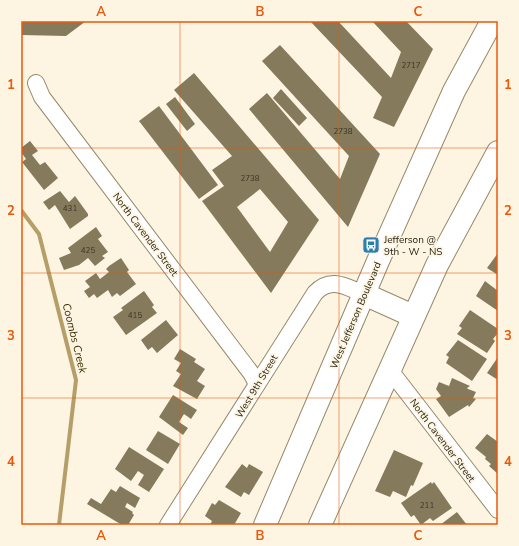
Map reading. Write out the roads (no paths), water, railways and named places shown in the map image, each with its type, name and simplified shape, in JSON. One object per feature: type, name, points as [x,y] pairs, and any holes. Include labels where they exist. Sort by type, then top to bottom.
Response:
[{"type":"main road","name":"West Jefferson Boulevard","points":[[266,525],[364,294],[454,91],[492,21]]},
{"type":"main road","points":[[320,525],[437,265],[498,152]]},
{"type":"main road","points":[[364,294],[413,316]]},
{"type":"street","name":"North Cavender Street","points":[[36,83],[42,97],[252,373],[257,384]]},
{"type":"street","name":"West 9th Street","points":[[168,525],[315,293],[321,286],[331,283],[364,294]]},
{"type":"street","name":"North Cavender Street","points":[[389,369],[498,510]]},
{"type":"waterway","name":"Coombs Creek","points":[[21,210],[39,234],[76,380],[59,525]]},
{"type":"place","name":"Jefferson @ 9th - W - NS","points":[[371,245]]}]
